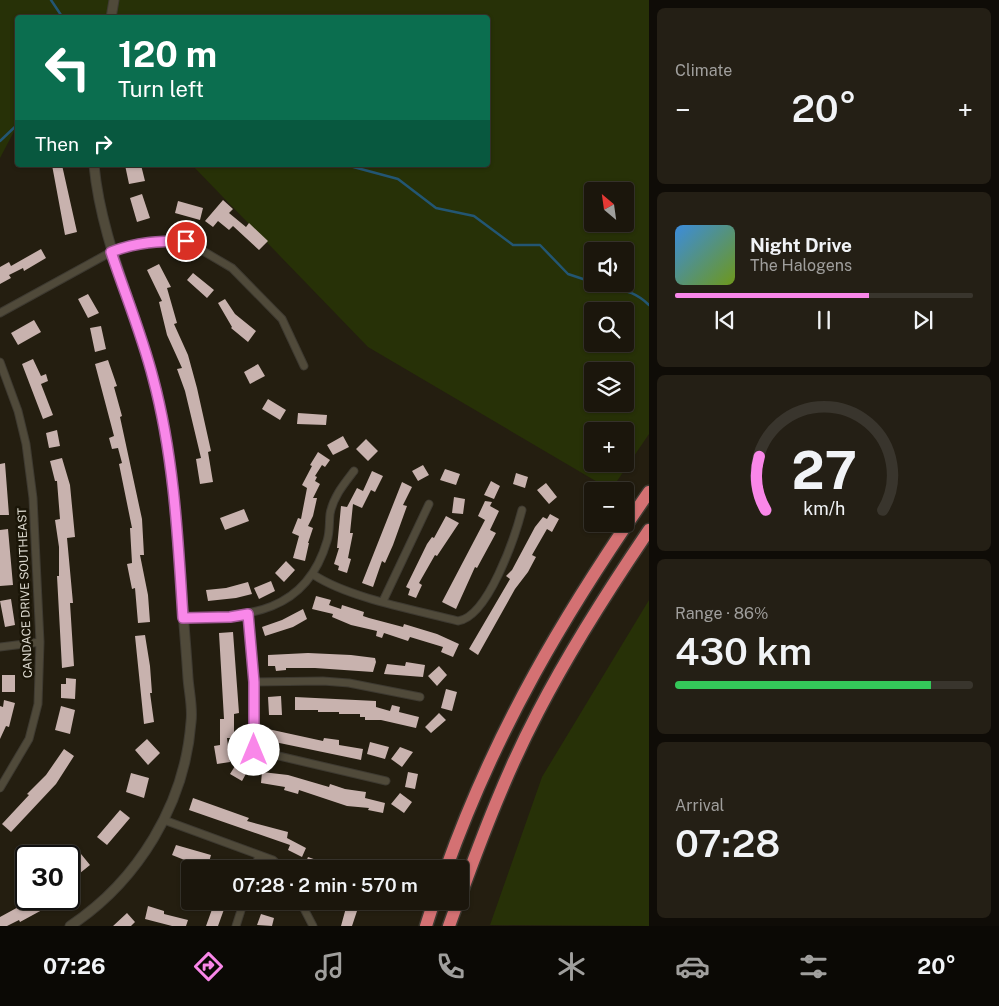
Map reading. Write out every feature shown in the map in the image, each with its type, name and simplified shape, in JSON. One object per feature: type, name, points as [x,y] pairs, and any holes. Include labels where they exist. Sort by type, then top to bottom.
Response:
[{"type":"highway","points":[[450,860],[485,770],[532,675],[561,623],[649,492]]},
{"type":"highway","points":[[469,872],[489,817],[538,712],[573,647],[649,530]]},
{"type":"highway","points":[[426,926],[431,910]]},
{"type":"highway","points":[[450,926],[455,910]]},
{"type":"street","points":[[112,15],[114,0]]},
{"type":"street","points":[[70,926],[116,888],[145,853],[164,820],[183,768],[192,720],[176,515],[163,423],[153,377],[111,252],[94,167]]},
{"type":"street","points":[[0,313],[111,252],[130,245],[151,241],[186,241],[232,268],[282,319],[304,366]]},
{"type":"street","name":"CANDACE DRIVE SOUTHEAST","points":[[0,362],[18,410],[26,444],[33,498],[40,642],[38,704],[29,739],[0,788]]},
{"type":"street","points":[[183,618],[230,617],[248,614],[289,598],[314,575],[328,538],[334,503],[340,490],[354,471]]},
{"type":"street","points":[[383,601],[429,504]]},
{"type":"street","points":[[314,575],[327,583],[383,601],[458,621],[472,617],[509,552],[522,510]]},
{"type":"street","points":[[248,614],[254,682],[254,750],[386,781]]},
{"type":"street","points":[[0,647],[40,642]]},
{"type":"street","points":[[254,682],[332,682],[420,697]]},
{"type":"street","points":[[164,820],[273,860]]},
{"type":"street","points":[[258,860],[259,855]]},
{"type":"street","points":[[236,926],[241,910]]},
{"type":"street","points":[[305,910],[314,926]]},
{"type":"green space","points":[[0,0],[649,0],[649,434],[634,456],[634,422],[584,422],[584,472],[623,472],[616,482],[597,482],[368,347],[194,167],[490,167],[490,15],[15,15],[15,130],[0,158]]},
{"type":"green space","points":[[649,600],[649,926],[490,925],[542,777]]},
{"type":"building","points":[[52,167],[62,167],[77,232],[65,235]]},
{"type":"building","points":[[125,167],[142,167],[145,181],[129,184]]},
{"type":"building","points":[[142,194],[150,218],[137,222],[130,198]]},
{"type":"building","points":[[223,200],[233,209],[229,213],[246,227],[249,223],[268,241],[259,250],[233,226],[229,230],[218,221],[213,227],[205,221]]},
{"type":"building","points":[[178,201],[203,208],[200,220],[175,213]]},
{"type":"building","points":[[41,249],[46,258],[24,271],[23,268],[9,275],[11,278],[0,284],[0,267],[9,262],[11,266]]},
{"type":"building","points":[[159,264],[171,287],[167,288],[177,323],[174,324],[188,355],[197,388],[211,451],[208,452],[213,482],[200,484],[196,459],[201,458],[185,391],[177,369],[182,368],[167,335],[159,302],[162,301],[147,270]]},
{"type":"building","points":[[193,273],[214,290],[207,298],[187,280]]},
{"type":"building","points":[[88,294],[99,313],[88,318],[78,299]]},
{"type":"building","points":[[225,299],[235,314],[256,331],[248,342],[231,328],[218,303]]},
{"type":"building","points":[[34,320],[41,332],[18,345],[11,333]]},
{"type":"building","points":[[101,326],[106,349],[95,352],[90,328]]},
{"type":"building","points":[[33,359],[41,376],[46,374],[48,381],[41,384],[53,415],[43,419],[22,364]]},
{"type":"building","points":[[108,360],[117,386],[114,387],[122,416],[120,417],[142,519],[144,555],[140,555],[148,595],[150,622],[138,623],[135,588],[132,589],[127,564],[132,563],[130,528],[132,528],[119,464],[122,463],[118,448],[112,449],[109,438],[114,436],[95,364]]},
{"type":"building","points":[[258,364],[265,376],[250,384],[244,372]]},
{"type":"building","points":[[268,399],[286,410],[280,420],[262,409]]},
{"type":"building","points":[[298,413],[327,415],[326,425],[297,424]]},
{"type":"building","points":[[57,430],[60,446],[49,448],[46,433]]},
{"type":"building","points":[[343,436],[349,447],[333,455],[327,445]]},
{"type":"building","points":[[366,439],[378,451],[368,461],[356,449]]},
{"type":"building","points":[[318,452],[330,460],[325,467],[322,465],[315,476],[317,477],[315,481],[320,484],[313,498],[317,498],[313,516],[308,526],[313,528],[305,561],[293,558],[299,536],[292,533],[298,518],[301,519],[307,488],[302,485],[312,466],[310,465]]},
{"type":"building","points":[[62,458],[70,485],[75,537],[67,538],[73,603],[70,603],[74,666],[62,668],[57,576],[59,576],[59,547],[55,520],[60,519],[57,481],[55,481],[50,461]]},
{"type":"building","points":[[5,463],[9,515],[0,515],[0,464]]},
{"type":"building","points":[[423,465],[429,475],[418,481],[412,471]]},
{"type":"building","points":[[445,469],[460,474],[456,485],[440,480]]},
{"type":"building","points":[[372,471],[383,476],[375,492],[371,490],[362,508],[353,504],[350,533],[353,533],[348,558],[351,559],[347,573],[338,570],[339,566],[334,564],[339,548],[337,548],[341,506],[347,507],[357,488],[363,491]]},
{"type":"building","points":[[516,473],[528,477],[525,488],[513,484]]},
{"type":"building","points":[[491,481],[500,486],[494,499],[484,495]]},
{"type":"building","points":[[402,482],[412,487],[403,505],[407,506],[393,545],[385,563],[382,561],[373,587],[362,583]]},
{"type":"building","points":[[546,483],[557,497],[549,504],[537,490]]},
{"type":"building","points":[[454,497],[465,499],[463,514],[452,513]]},
{"type":"building","points":[[485,501],[492,502],[490,506],[499,511],[490,530],[496,533],[477,568],[475,567],[456,609],[442,602],[485,520],[478,516]]},
{"type":"building","points":[[244,509],[249,521],[225,530],[220,518]]},
{"type":"building","points":[[550,514],[559,519],[552,532],[547,529],[532,555],[536,557],[528,572],[515,589],[478,655],[469,649],[510,579],[506,576],[512,570],[535,527],[543,517],[547,519]]},
{"type":"building","points":[[446,516],[459,523],[437,556],[435,555],[419,583],[422,585],[416,598],[408,595],[410,589],[406,587],[427,544],[432,537],[434,538]]},
{"type":"building","points":[[8,529],[13,585],[0,586],[0,530]]},
{"type":"building","points":[[286,561],[295,570],[284,582],[275,573]]},
{"type":"building","points":[[271,581],[275,591],[259,599],[254,588]]},
{"type":"building","points":[[248,582],[252,594],[208,601],[206,590],[226,588]]},
{"type":"building","points":[[316,596],[331,600],[329,605],[341,609],[342,605],[364,612],[363,616],[403,627],[404,624],[437,634],[459,644],[453,657],[441,652],[443,647],[410,637],[408,641],[384,633],[382,638],[376,636],[377,631],[351,625],[332,617],[333,614],[312,609]]},
{"type":"building","points":[[11,599],[15,625],[5,627],[0,601]]},
{"type":"building","points":[[303,609],[307,619],[293,627],[265,636],[262,627],[282,620]]},
{"type":"building","points":[[233,632],[239,713],[234,714],[234,738],[227,738],[230,762],[217,764],[214,746],[220,745],[220,719],[224,719],[219,633]]},
{"type":"building","points":[[145,635],[150,666],[152,693],[150,693],[154,722],[144,724],[135,636]]},
{"type":"building","points":[[308,653],[375,658],[376,662],[373,672],[315,668],[286,668],[286,670],[276,671],[275,666],[268,666],[268,655]]},
{"type":"building","points":[[406,662],[425,665],[423,677],[384,674],[387,664],[405,666]]},
{"type":"building","points":[[439,666],[447,675],[437,686],[428,676]]},
{"type":"building","points":[[2,675],[15,675],[15,692],[2,692]]},
{"type":"building","points":[[66,678],[76,679],[75,699],[61,698],[61,684],[66,684]]},
{"type":"building","points":[[446,689],[457,692],[452,711],[441,708]]},
{"type":"building","points":[[281,696],[282,715],[269,715],[268,697]]},
{"type":"building","points":[[295,697],[376,701],[376,707],[390,711],[392,705],[400,707],[399,712],[419,717],[416,728],[381,720],[365,720],[365,717],[360,717],[360,714],[295,710]]},
{"type":"building","points":[[4,700],[15,703],[9,727],[6,726],[0,739],[0,706],[3,707]]},
{"type":"building","points":[[61,706],[75,710],[70,734],[55,730]]},
{"type":"building","points":[[439,713],[446,720],[431,733],[425,727]]},
{"type":"building","points":[[268,729],[323,741],[324,738],[339,740],[339,745],[363,749],[361,760],[265,740]]},
{"type":"building","points":[[147,739],[160,753],[148,765],[135,750]]},
{"type":"building","points":[[370,742],[389,747],[385,759],[367,754]]},
{"type":"building","points":[[400,747],[413,752],[402,767],[391,759]]},
{"type":"building","points":[[64,749],[74,756],[56,784],[11,832],[2,824],[46,775]]},
{"type":"building","points":[[235,766],[247,772],[242,781],[230,774]]},
{"type":"building","points":[[262,772],[288,775],[329,787],[330,784],[345,789],[366,792],[365,798],[385,803],[383,813],[368,810],[369,808],[347,806],[299,790],[298,794],[284,790],[285,787],[261,783]]},
{"type":"building","points":[[408,772],[418,774],[415,789],[405,787]]},
{"type":"building","points":[[131,773],[149,778],[144,798],[126,792]]},
{"type":"building","points":[[400,793],[412,802],[404,813],[391,804]]},
{"type":"building","points":[[193,798],[249,818],[247,821],[288,832],[287,838],[306,848],[302,857],[288,850],[290,845],[189,810]]},
{"type":"building","points":[[120,810],[130,818],[107,845],[97,837]]},
{"type":"building","points":[[176,845],[211,855],[210,860],[184,860],[172,855]]},
{"type":"building","points":[[80,855],[90,865],[80,873]]},
{"type":"building","points":[[148,906],[164,911],[164,914],[188,920],[186,926],[172,926],[145,919]]},
{"type":"building","points":[[15,909],[42,910],[20,922],[19,920],[7,926],[0,926],[0,917]]},
{"type":"building","points":[[212,910],[224,910],[218,926],[206,926]]},
{"type":"building","points":[[345,910],[357,910],[352,926],[341,926]]},
{"type":"building","points":[[127,913],[135,922],[131,926],[113,926]]},
{"type":"building","points":[[261,914],[274,918],[272,926],[257,925]]},
{"type":"waterway","points":[[51,0],[61,15]]},
{"type":"waterway","points":[[0,141],[15,127]]},
{"type":"waterway","points":[[353,167],[398,179],[436,208],[474,216],[513,245],[540,245],[568,274],[584,279]]},
{"type":"waterway","points":[[628,292],[649,305]]},
{"type":"route","points":[[186,241],[151,241],[130,245],[111,252],[153,377],[163,423],[176,515],[183,618],[230,617],[248,614],[254,682],[254,750]]}]
